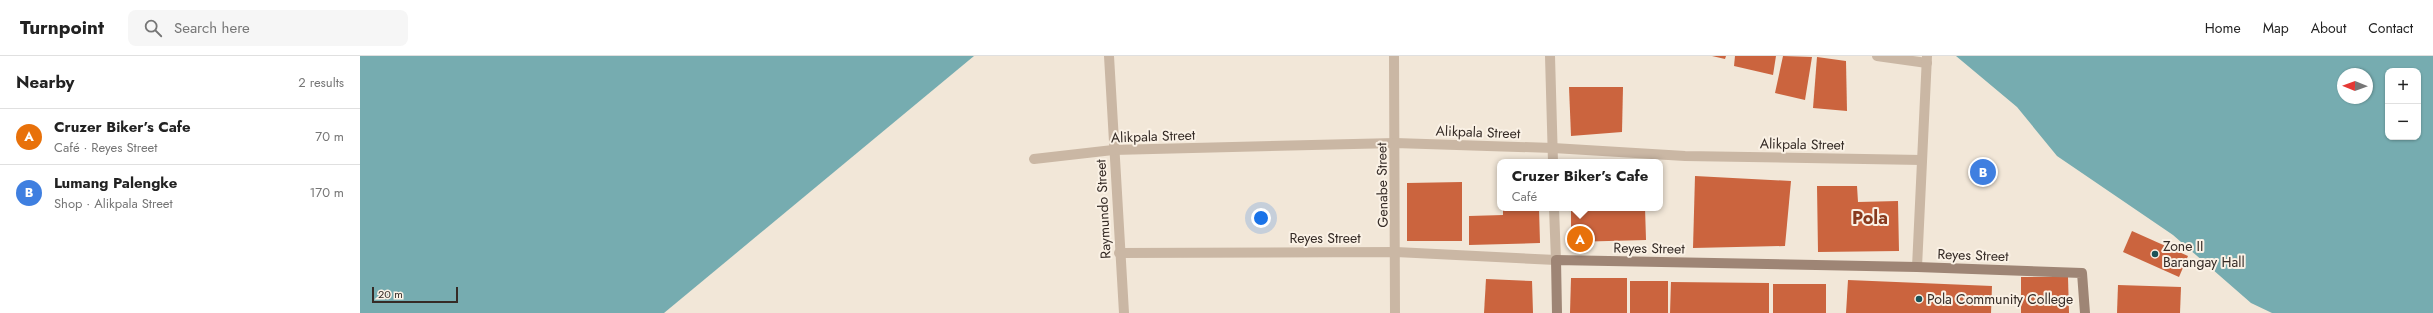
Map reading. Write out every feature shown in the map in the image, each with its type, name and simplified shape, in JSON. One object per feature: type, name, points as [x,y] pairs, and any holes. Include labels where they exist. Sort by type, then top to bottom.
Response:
[{"type":"main road","name":"Reyes Street","points":[[1556,260],[1917,267],[2082,273],[2085,313]]},
{"type":"main road","points":[[1556,260],[1557,313]]},
{"type":"street","name":"Raymundo Street","points":[[1109,56],[1119,253],[1124,313]]},
{"type":"street","name":"Genabe Street","points":[[1394,56],[1396,252],[1395,313]]},
{"type":"street","points":[[1550,56],[1553,159]]},
{"type":"street","points":[[1877,56],[1927,60],[1917,267]]},
{"type":"street","name":"Alikpala Street","points":[[1034,159],[1113,150],[1395,143],[1553,148],[1685,156],[1922,160]]},
{"type":"street","points":[[1554,211],[1556,260]]},
{"type":"street","name":"Reyes Street","points":[[1119,253],[1396,252],[1556,260]]},
{"type":"water","points":[[360,56],[974,56],[664,313],[360,313]]},
{"type":"water","points":[[1956,56],[2433,56],[2433,313],[2272,313],[2251,303],[2173,235],[2057,156],[2017,107]]},
{"type":"building","points":[[1712,56],[1726,56],[1725,59]]},
{"type":"building","points":[[1735,56],[1776,56],[1773,75],[1734,66]]},
{"type":"building","points":[[1783,56],[1812,57],[1805,100],[1775,93]]},
{"type":"building","points":[[1817,57],[1846,61],[1847,111],[1813,108]]},
{"type":"building","points":[[1569,87],[1623,87],[1622,132],[1571,136]]},
{"type":"building","points":[[1695,176],[1791,181],[1785,246],[1693,248]]},
{"type":"building","points":[[1462,182],[1462,241],[1407,241],[1407,183]]},
{"type":"building","points":[[1817,186],[1857,186],[1858,202],[1898,201],[1899,251],[1818,252]]},
{"type":"building","points":[[1503,211],[1539,211],[1540,243],[1469,245],[1469,216],[1503,215]]},
{"type":"building","points":[[1571,211],[1645,211],[1646,240],[1571,242]]},
{"type":"building","name":"Zone II Barangay Hall","points":[[2132,231],[2188,256],[2179,277],[2123,252]]},
{"type":"building","points":[[2021,277],[2068,277],[2069,313],[2021,313]]},
{"type":"building","points":[[1571,278],[1627,278],[1627,313],[1570,313]]},
{"type":"building","points":[[1486,279],[1532,281],[1533,313],[1484,313]]},
{"type":"building","name":"Pola Community College","points":[[1848,280],[1992,286],[1991,313],[1846,313]]},
{"type":"building","points":[[1630,281],[1668,281],[1668,313],[1630,313]]},
{"type":"building","points":[[1671,282],[1769,283],[1769,313],[1670,313]]},
{"type":"building","points":[[1773,284],[1826,284],[1826,313],[1773,313]]},
{"type":"building","points":[[2118,285],[2181,287],[2180,313],[2117,313]]},
{"type":"place","name":"Lumang Palengke","points":[[1983,172]]},
{"type":"place","name":"Cruzer Biker’s Cafe","points":[[1580,239]]},
{"type":"place","name":"Zone II Barangay Hall","points":[[2155,254]]},
{"type":"place","name":"Pola Community College","points":[[1919,299]]},
{"type":"district","name":"Pola","points":[[1870,218]]}]
